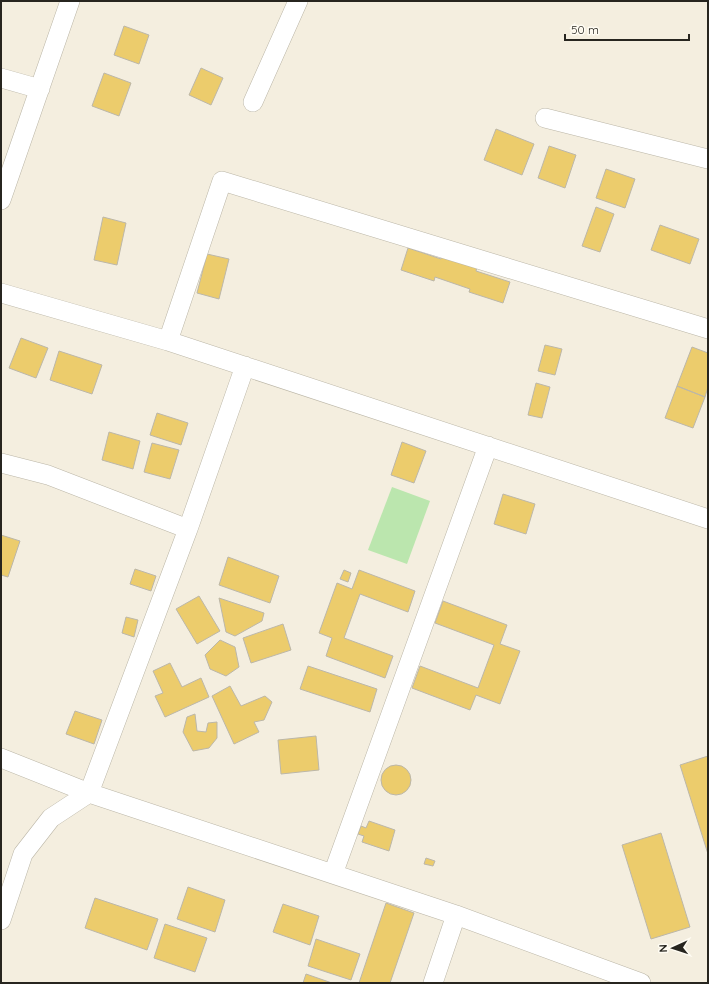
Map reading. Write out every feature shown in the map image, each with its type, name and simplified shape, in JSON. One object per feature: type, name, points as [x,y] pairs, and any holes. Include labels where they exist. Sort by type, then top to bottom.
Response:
[{"type":"street","points":[[1,200],[70,1]]},
{"type":"street","points":[[253,102],[298,1]]},
{"type":"street","points":[[1,78],[40,89]]},
{"type":"street","points":[[545,118],[708,159]]},
{"type":"street","points":[[168,341],[222,181],[708,329]]},
{"type":"street","points":[[1,293],[168,341],[708,519]]},
{"type":"street","points":[[1,920],[23,854],[51,818],[89,793],[188,530],[245,366]]},
{"type":"street","points":[[333,874],[488,446]]},
{"type":"street","points":[[1,463],[48,475],[188,530]]},
{"type":"street","points":[[1,758],[89,793],[456,915],[641,983]]},
{"type":"street","points":[[433,983],[456,915]]},
{"type":"green space","points":[[392,487],[430,501],[407,564],[368,550]]},
{"type":"building","points":[[124,26],[149,35],[139,64],[114,55]]},
{"type":"building","points":[[201,68],[223,78],[211,105],[189,95]]},
{"type":"building","points":[[104,73],[131,83],[119,116],[92,106]]},
{"type":"building","points":[[496,129],[534,144],[522,175],[484,160]]},
{"type":"building","points":[[549,146],[576,155],[565,188],[538,178]]},
{"type":"building","points":[[606,169],[635,179],[625,208],[596,198]]},
{"type":"building","points":[[596,207],[614,214],[600,252],[582,246]]},
{"type":"building","points":[[103,217],[126,223],[117,265],[94,260]]},
{"type":"building","points":[[660,225],[699,239],[690,264],[651,250]]},
{"type":"building","points":[[408,248],[441,259],[442,255],[477,267],[476,271],[510,282],[503,303],[469,292],[470,289],[435,277],[434,281],[401,270]]},
{"type":"building","points":[[207,254],[229,259],[219,299],[197,293]]},
{"type":"building","points":[[21,338],[48,348],[36,378],[9,368]]},
{"type":"building","points":[[545,345],[562,349],[555,375],[538,371]]},
{"type":"building","points":[[692,347],[708,353],[708,387],[705,397],[677,386]]},
{"type":"building","points":[[59,351],[102,365],[92,394],[50,380]]},
{"type":"building","points":[[536,383],[550,387],[542,418],[528,415]]},
{"type":"building","points":[[677,386],[705,397],[693,428],[665,418]]},
{"type":"building","points":[[157,413],[188,423],[181,445],[150,435]]},
{"type":"building","points":[[109,432],[140,441],[133,469],[102,460]]},
{"type":"building","points":[[402,442],[426,451],[414,483],[391,475]]},
{"type":"building","points":[[152,443],[179,450],[170,479],[144,472]]},
{"type":"building","points":[[503,494],[535,504],[526,534],[494,524]]},
{"type":"building","points":[[1,535],[20,541],[8,577],[1,575]]},
{"type":"building","points":[[228,557],[279,576],[270,603],[219,585]]},
{"type":"building","points":[[135,569],[156,576],[151,591],[130,584]]},
{"type":"building","points":[[344,570],[351,573],[348,582],[340,579]]},
{"type":"building","points":[[359,570],[415,591],[408,612],[360,594],[344,638],[393,656],[385,678],[326,656],[332,638],[319,633],[337,583],[352,589]]},
{"type":"building","points":[[199,596],[220,631],[197,644],[176,609]]},
{"type":"building","points":[[219,598],[264,613],[262,621],[235,636],[226,632]]},
{"type":"building","points":[[443,601],[507,625],[500,644],[520,651],[500,704],[476,695],[470,710],[412,688],[420,666],[478,688],[494,645],[435,623]]},
{"type":"building","points":[[126,617],[138,620],[134,637],[122,633]]},
{"type":"building","points":[[283,624],[291,650],[251,663],[243,638]]},
{"type":"building","points":[[220,640],[235,647],[239,667],[226,676],[210,669],[205,655]]},
{"type":"building","points":[[170,663],[182,687],[201,678],[209,697],[165,717],[155,696],[163,693],[153,671]]},
{"type":"building","points":[[308,666],[377,689],[370,712],[300,689]]},
{"type":"building","points":[[230,686],[241,706],[265,696],[272,702],[264,720],[254,722],[259,732],[234,744],[212,696]]},
{"type":"building","points":[[75,711],[102,720],[94,744],[66,734]]},
{"type":"building","points":[[195,714],[197,731],[206,732],[208,723],[217,722],[217,738],[209,748],[193,751],[183,732],[187,717]]},
{"type":"building","points":[[316,736],[319,770],[281,774],[278,740]]},
{"type":"building","points":[[708,756],[708,854],[680,765]]},
{"type":"building","points":[[396,765],[407,769],[411,780],[407,791],[396,795],[385,791],[381,780],[385,769]]},
{"type":"building","points":[[369,821],[395,830],[389,851],[362,842],[364,836],[358,834],[361,826],[366,828]]},
{"type":"building","points":[[661,833],[690,927],[651,939],[622,845]]},
{"type":"building","points":[[426,858],[435,861],[433,866],[424,864]]},
{"type":"building","points":[[188,887],[225,900],[215,932],[177,919]]},
{"type":"building","points":[[95,898],[158,919],[147,950],[85,928]]},
{"type":"building","points":[[386,903],[414,913],[390,983],[359,983]]},
{"type":"building","points":[[283,904],[319,916],[310,945],[273,932]]},
{"type":"building","points":[[165,924],[207,938],[195,972],[154,958]]},
{"type":"building","points":[[316,939],[360,954],[351,980],[308,966]]},
{"type":"building","points":[[306,974],[332,983],[303,983]]}]
